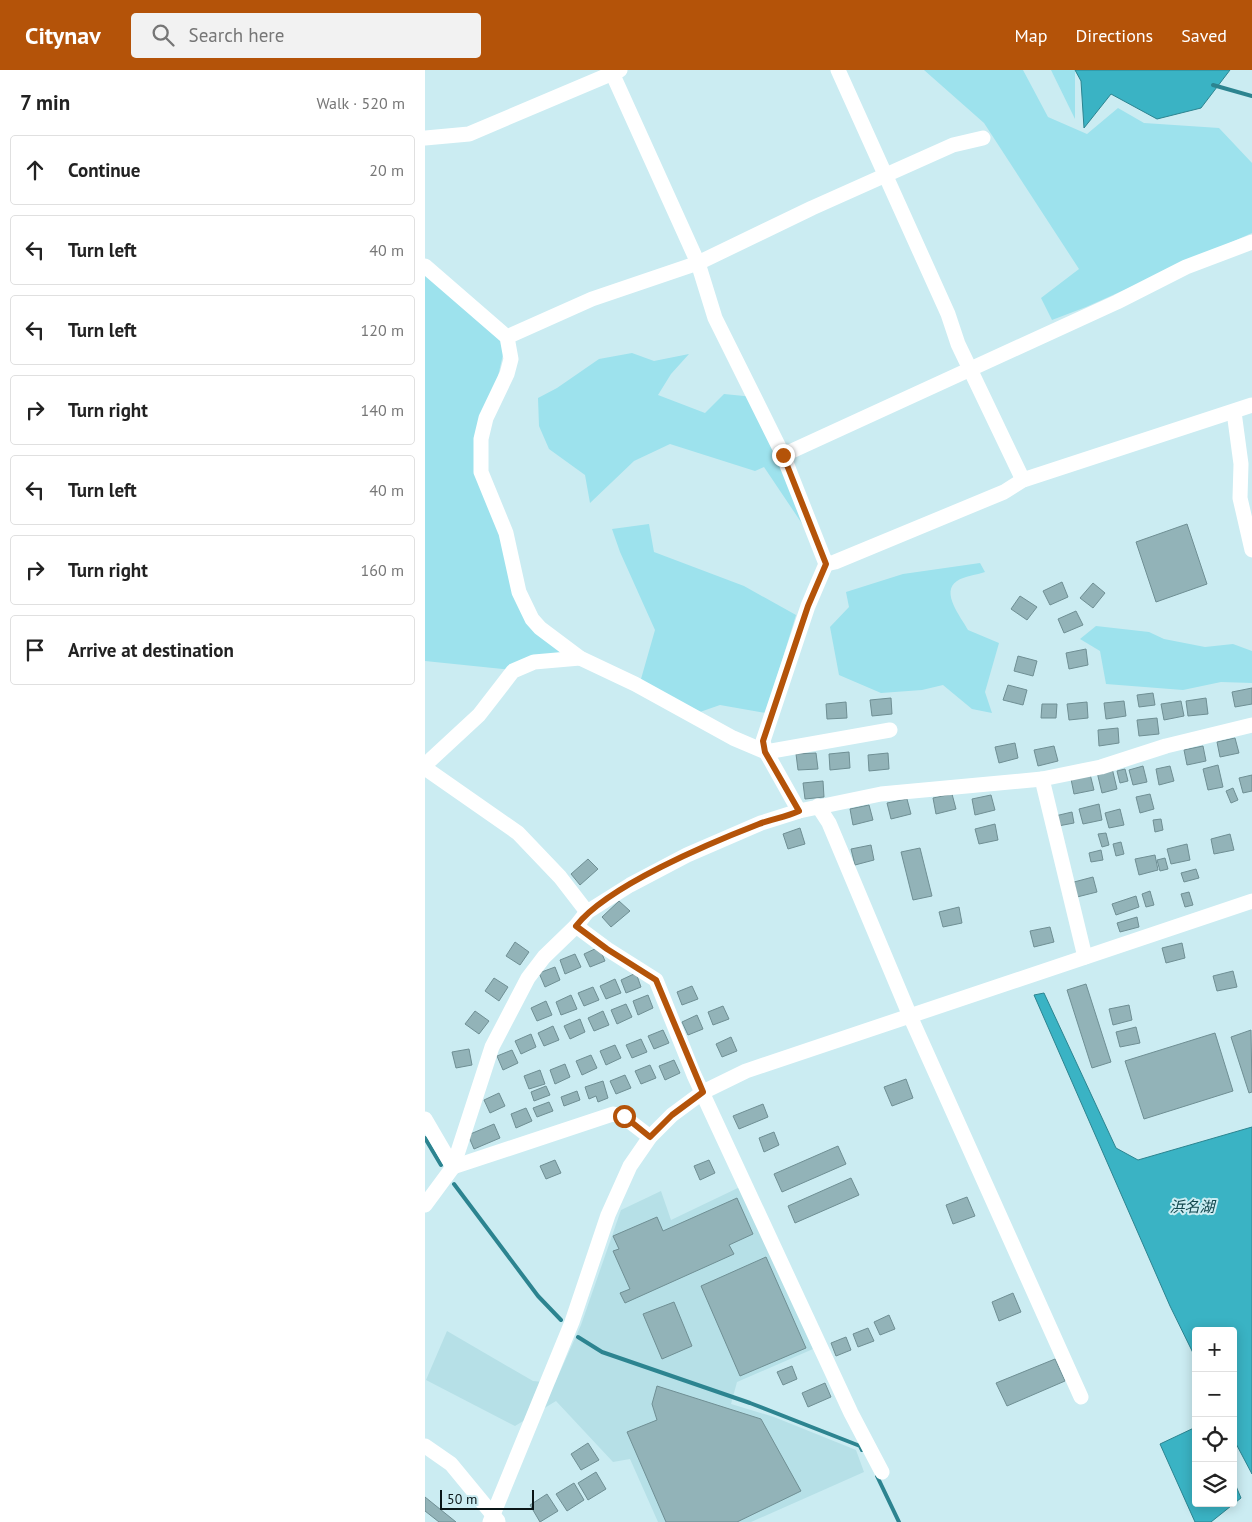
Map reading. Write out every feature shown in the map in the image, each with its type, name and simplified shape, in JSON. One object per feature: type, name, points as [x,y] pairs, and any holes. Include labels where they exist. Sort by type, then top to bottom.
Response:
[{"type":"street","points":[[838,70],[948,314],[958,344],[971,367],[1023,480]]},
{"type":"street","points":[[425,138],[469,134],[617,72],[698,263],[715,318],[783,455],[826,564],[808,606],[763,741],[765,752],[799,811]]},
{"type":"street","points":[[507,337],[592,300],[698,263],[953,145],[983,138]]},
{"type":"street","points":[[783,455],[971,367],[1117,302],[1186,267],[1252,242]]},
{"type":"street","points":[[425,266],[507,337],[511,359],[507,374],[486,418],[481,440],[481,472],[506,533],[515,578],[532,619],[554,641],[580,658],[635,684],[733,738],[765,752],[890,730]]},
{"type":"street","points":[[826,564],[917,529],[1004,492],[1023,480],[1252,405]]},
{"type":"street","points":[[1234,412],[1241,464],[1240,498],[1252,550]]},
{"type":"street","points":[[580,658],[534,662],[513,671],[479,714],[425,767],[518,833],[560,877],[587,912]]},
{"type":"street","points":[[425,1205],[453,1167],[492,1047],[528,978],[544,956],[576,926],[587,912],[630,884],[687,855],[761,823],[818,806],[881,794],[1043,779],[1101,767],[1166,746],[1252,725]]},
{"type":"street","points":[[1043,779],[1085,957]]},
{"type":"street","points":[[818,806],[829,823],[910,1016],[1081,1397]]},
{"type":"street","points":[[495,1520],[572,1322],[608,1215],[629,1166],[650,1137],[672,1115],[703,1092],[747,1071],[1252,901]]},
{"type":"street","points":[[576,926],[607,949],[656,980],[703,1092],[851,1413],[882,1472]]},
{"type":"street","points":[[453,1167],[613,1114],[624,1116],[650,1137]]},
{"type":"street","points":[[425,1120],[453,1167]]},
{"type":"street","points":[[425,1446],[451,1464],[495,1520]]},
{"type":"shaded area","points":[[924,70],[1023,70],[1048,117],[1087,134],[1118,108],[1144,123],[1219,128],[1252,163],[1252,233],[1086,307],[1052,320],[1041,298],[1079,269],[984,123]]},
{"type":"shaded area","points":[[1051,70],[1075,70],[1075,119]]},
{"type":"shaded area","points":[[425,272],[507,337],[480,455],[528,610],[565,659],[512,670],[425,661]]},
{"type":"shaded area","points":[[632,353],[654,361],[689,354],[671,374],[658,395],[705,413],[724,394],[754,397],[813,540],[764,467],[755,471],[670,444],[634,461],[590,503],[585,475],[549,449],[539,426],[538,398],[557,388],[599,359]]},
{"type":"shaded area","points":[[649,524],[654,552],[744,586],[796,615],[766,713],[720,705],[697,713],[639,686],[655,630],[620,552],[612,529]]},
{"type":"shaded area","points":[[980,563],[985,572],[957,581],[952,586],[951,598],[953,605],[968,630],[999,643],[985,692],[992,713],[972,709],[943,685],[922,690],[881,693],[839,675],[830,627],[849,607],[846,592],[903,574]]},
{"type":"shaded area","points":[[1096,626],[1149,632],[1164,639],[1205,647],[1233,644],[1252,651],[1252,683],[1221,682],[1183,690],[1106,684],[1100,651],[1080,639]]},
{"type":"shaded area","points":[[742,1186],[813,1349],[737,1382],[731,1404],[774,1417],[856,1450],[864,1472],[751,1522],[658,1522],[630,1459],[613,1462],[556,1401],[515,1426],[426,1380],[447,1331],[533,1381],[555,1383],[581,1325],[621,1210],[661,1191],[671,1220]]},
{"type":"water","points":[[1075,70],[1230,70],[1201,108],[1157,119],[1111,94],[1084,128],[1081,81]]},
{"type":"water","name":"浜名湖","points":[[1044,993],[1116,1148],[1138,1160],[1252,1127],[1252,1474],[1237,1446],[1237,1327],[1192,1327],[1192,1351],[1170,1306],[1034,995]]},
{"type":"water","points":[[1192,1429],[1192,1507],[1230,1507],[1211,1522],[1195,1522],[1160,1444]]},
{"type":"water","points":[[1237,1488],[1241,1498],[1237,1501]]},
{"type":"building","points":[[1187,524],[1207,584],[1156,602],[1136,542]]},
{"type":"building","points":[[1062,582],[1068,597],[1050,605],[1043,591]]},
{"type":"building","points":[[1093,583],[1105,593],[1093,608],[1080,598]]},
{"type":"building","points":[[1020,596],[1037,607],[1027,620],[1011,609]]},
{"type":"building","points":[[1076,611],[1083,625],[1064,633],[1058,619]]},
{"type":"building","points":[[1086,649],[1088,665],[1069,669],[1066,653]]},
{"type":"building","points":[[1018,656],[1037,661],[1033,676],[1014,671]]},
{"type":"building","points":[[1008,685],[1027,690],[1023,705],[1003,700]]},
{"type":"building","points":[[1252,688],[1252,704],[1235,707],[1232,692]]},
{"type":"building","points":[[1153,693],[1155,705],[1139,707],[1137,695]]},
{"type":"building","points":[[891,698],[892,714],[872,716],[870,700]]},
{"type":"building","points":[[1206,698],[1208,714],[1188,716],[1186,701]]},
{"type":"building","points":[[1124,701],[1126,716],[1106,719],[1104,703]]},
{"type":"building","points":[[1181,701],[1184,716],[1164,720],[1161,704]]},
{"type":"building","points":[[846,702],[847,718],[827,719],[826,704]]},
{"type":"building","points":[[1087,702],[1088,718],[1069,720],[1067,704]]},
{"type":"building","points":[[1042,704],[1057,704],[1056,718],[1041,718]]},
{"type":"building","points":[[1157,718],[1159,734],[1139,736],[1137,720]]},
{"type":"building","points":[[1118,728],[1119,743],[1099,746],[1098,730]]},
{"type":"building","points":[[1235,738],[1239,753],[1220,757],[1217,742]]},
{"type":"building","points":[[1015,743],[1018,758],[999,763],[995,747]]},
{"type":"building","points":[[1054,746],[1058,761],[1038,766],[1034,750]]},
{"type":"building","points":[[1203,746],[1206,761],[1187,765],[1184,750]]},
{"type":"building","points":[[849,752],[850,768],[830,770],[829,754]]},
{"type":"building","points":[[816,753],[818,769],[798,770],[796,754]]},
{"type":"building","points":[[888,753],[889,769],[869,771],[868,755]]},
{"type":"building","points":[[1218,765],[1223,787],[1208,790],[1203,769]]},
{"type":"building","points":[[1143,766],[1147,782],[1133,785],[1129,770]]},
{"type":"building","points":[[1170,766],[1174,781],[1159,785],[1156,769]]},
{"type":"building","points":[[1112,768],[1117,789],[1102,793],[1097,772]]},
{"type":"building","points":[[1125,769],[1128,781],[1120,783],[1117,771]]},
{"type":"building","points":[[1090,774],[1094,790],[1074,794],[1071,779]]},
{"type":"building","points":[[1252,775],[1252,791],[1243,793],[1239,778]]},
{"type":"building","points":[[823,781],[824,797],[805,799],[803,783]]},
{"type":"building","points":[[1233,788],[1238,800],[1231,803],[1226,791]]},
{"type":"building","points":[[952,794],[956,809],[936,814],[933,798]]},
{"type":"building","points":[[1150,794],[1154,809],[1140,813],[1136,797]]},
{"type":"building","points":[[991,795],[995,810],[975,815],[972,799]]},
{"type":"building","points":[[907,799],[911,814],[891,819],[887,803]]},
{"type":"building","points":[[1099,804],[1102,820],[1083,824],[1079,809]]},
{"type":"building","points":[[869,805],[873,820],[853,825],[850,809]]},
{"type":"building","points":[[1120,809],[1124,825],[1109,828],[1105,813]]},
{"type":"building","points":[[1072,812],[1074,823],[1058,826],[1055,816]]},
{"type":"building","points":[[1161,819],[1163,830],[1155,832],[1153,820]]},
{"type":"building","points":[[995,824],[998,840],[979,844],[975,829]]},
{"type":"building","points":[[800,828],[805,844],[788,849],[783,834]]},
{"type":"building","points":[[1106,833],[1109,845],[1102,847],[1098,834]]},
{"type":"building","points":[[1230,834],[1234,850],[1214,854],[1211,839]]},
{"type":"building","points":[[1121,842],[1124,854],[1116,856],[1113,844]]},
{"type":"building","points":[[1187,844],[1190,860],[1171,864],[1167,849]]},
{"type":"building","points":[[871,845],[874,860],[855,865],[851,849]]},
{"type":"building","points":[[920,848],[932,896],[913,900],[901,852]]},
{"type":"building","points":[[1101,850],[1103,860],[1091,862],[1089,853]]},
{"type":"building","points":[[1155,855],[1158,870],[1139,875],[1135,859]]},
{"type":"building","points":[[1165,858],[1168,869],[1160,871],[1157,860]]},
{"type":"building","points":[[588,859],[598,869],[580,885],[571,874]]},
{"type":"building","points":[[1196,869],[1199,878],[1184,882],[1181,873]]},
{"type":"building","points":[[1093,877],[1097,892],[1077,897],[1074,882]]},
{"type":"building","points":[[1150,891],[1154,905],[1146,907],[1142,894]]},
{"type":"building","points":[[1189,892],[1193,905],[1185,907],[1181,894]]},
{"type":"building","points":[[1136,896],[1139,907],[1116,915],[1112,904]]},
{"type":"building","points":[[619,901],[630,911],[611,927],[602,917]]},
{"type":"building","points":[[959,907],[962,923],[943,927],[939,912]]},
{"type":"building","points":[[1137,917],[1139,927],[1120,932],[1117,923]]},
{"type":"building","points":[[1050,927],[1054,942],[1034,947],[1030,931]]},
{"type":"building","points":[[515,942],[529,952],[520,965],[506,956]]},
{"type":"building","points":[[1182,943],[1185,958],[1166,963],[1162,948]]},
{"type":"building","points":[[599,947],[605,961],[590,967],[584,954]]},
{"type":"building","points":[[575,954],[581,967],[565,974],[560,960]]},
{"type":"building","points":[[555,967],[560,980],[545,987],[539,973]]},
{"type":"building","points":[[1233,971],[1237,987],[1217,991],[1213,976]]},
{"type":"building","points":[[636,973],[641,987],[626,993],[621,980]]},
{"type":"building","points":[[494,978],[508,987],[499,1001],[485,991]]},
{"type":"building","points":[[615,979],[621,993],[606,999],[600,986]]},
{"type":"building","points":[[1086,984],[1111,1062],[1092,1068],[1067,990]]},
{"type":"building","points":[[692,986],[698,999],[682,1005],[677,992]]},
{"type":"building","points":[[593,987],[599,1000],[584,1006],[578,993]]},
{"type":"building","points":[[571,995],[577,1009],[561,1015],[556,1002]]},
{"type":"building","points":[[648,995],[653,1008],[638,1015],[633,1001]]},
{"type":"building","points":[[546,1001],[552,1015],[537,1021],[531,1008]]},
{"type":"building","points":[[626,1004],[632,1017],[617,1024],[611,1010]]},
{"type":"building","points":[[1129,1005],[1132,1020],[1113,1025],[1109,1009]]},
{"type":"building","points":[[723,1006],[729,1019],[713,1025],[708,1012]]},
{"type":"building","points":[[475,1011],[489,1021],[479,1034],[465,1024]]},
{"type":"building","points":[[603,1011],[609,1025],[594,1031],[588,1018]]},
{"type":"building","points":[[697,1015],[703,1029],[688,1035],[682,1022]]},
{"type":"building","points":[[580,1019],[585,1032],[570,1039],[564,1026]]},
{"type":"building","points":[[553,1026],[559,1040],[544,1046],[538,1033]]},
{"type":"building","points":[[1136,1027],[1140,1043],[1120,1047],[1116,1032]]},
{"type":"building","points":[[663,1030],[669,1043],[654,1049],[648,1036]]},
{"type":"building","points":[[1251,1030],[1252,1092],[1249,1093],[1231,1037]]},
{"type":"building","points":[[1215,1033],[1233,1091],[1144,1119],[1125,1061]]},
{"type":"building","points":[[531,1034],[536,1047],[521,1054],[515,1041]]},
{"type":"building","points":[[731,1037],[737,1051],[722,1057],[716,1044]]},
{"type":"building","points":[[641,1039],[647,1052],[632,1058],[626,1045]]},
{"type":"building","points":[[615,1045],[621,1058],[606,1065],[600,1051]]},
{"type":"building","points":[[469,1049],[472,1065],[456,1068],[452,1052]]},
{"type":"building","points":[[512,1050],[518,1063],[503,1070],[497,1056]]},
{"type":"building","points":[[591,1055],[597,1068],[582,1075],[576,1061]]},
{"type":"building","points":[[674,1060],[680,1073],[665,1080],[659,1066]]},
{"type":"building","points":[[565,1064],[570,1077],[555,1084],[550,1070]]},
{"type":"building","points":[[650,1065],[656,1078],[641,1084],[635,1071]]},
{"type":"building","points":[[540,1070],[545,1084],[529,1089],[524,1076]]},
{"type":"building","points":[[625,1075],[631,1088],[616,1094],[610,1081]]},
{"type":"building","points":[[906,1079],[913,1098],[892,1106],[884,1087]]},
{"type":"building","points":[[603,1081],[608,1098],[598,1102],[596,1096],[589,1099],[585,1087]]},
{"type":"building","points":[[546,1086],[550,1095],[534,1101],[531,1092]]},
{"type":"building","points":[[577,1091],[580,1100],[564,1106],[561,1097]]},
{"type":"building","points":[[499,1093],[505,1106],[490,1113],[484,1100]]},
{"type":"building","points":[[549,1102],[553,1111],[537,1117],[533,1108]]},
{"type":"building","points":[[763,1104],[768,1117],[739,1129],[733,1116]]},
{"type":"building","points":[[526,1108],[532,1121],[516,1128],[511,1114]]},
{"type":"building","points":[[494,1124],[500,1138],[474,1149],[468,1135]]},
{"type":"building","points":[[774,1132],[779,1145],[764,1152],[759,1138]]},
{"type":"building","points":[[838,1146],[846,1164],[782,1192],[774,1174]]},
{"type":"building","points":[[555,1160],[561,1173],[546,1179],[540,1166]]},
{"type":"building","points":[[709,1160],[715,1173],[700,1180],[694,1166]]},
{"type":"building","points":[[851,1178],[859,1195],[795,1223],[788,1206]]},
{"type":"building","points":[[967,1197],[975,1216],[953,1224],[946,1205]]},
{"type":"building","points":[[737,1198],[753,1234],[729,1245],[734,1254],[625,1303],[620,1293],[630,1289],[613,1251],[619,1249],[613,1236],[657,1217],[663,1231]]},
{"type":"building","points":[[766,1257],[806,1348],[740,1376],[701,1286]]},
{"type":"building","points":[[1013,1293],[1021,1312],[999,1321],[992,1302]]},
{"type":"building","points":[[674,1302],[692,1346],[662,1359],[643,1314]]},
{"type":"building","points":[[889,1315],[895,1329],[880,1335],[874,1322]]},
{"type":"building","points":[[868,1328],[874,1341],[858,1347],[853,1334]]},
{"type":"building","points":[[846,1337],[851,1350],[836,1356],[831,1343]]},
{"type":"building","points":[[1055,1359],[1065,1381],[1007,1406],[996,1383]]},
{"type":"building","points":[[792,1366],[797,1379],[783,1385],[777,1372]]},
{"type":"building","points":[[825,1383],[831,1397],[808,1407],[802,1393]]},
{"type":"building","points":[[657,1386],[761,1419],[801,1491],[737,1522],[666,1522],[627,1432],[657,1420],[652,1404]]},
{"type":"building","points":[[588,1443],[599,1460],[581,1470],[571,1454]]},
{"type":"building","points":[[596,1472],[606,1489],[588,1500],[578,1483]]},
{"type":"building","points":[[574,1483],[584,1500],[567,1511],[556,1494]]},
{"type":"building","points":[[547,1494],[558,1511],[540,1522],[530,1505]]},
{"type":"building","points":[[425,1497],[456,1522],[439,1522],[425,1511]]},
{"type":"waterway","points":[[1213,85],[1252,96]]},
{"type":"waterway","points":[[425,1138],[441,1165]]},
{"type":"waterway","points":[[454,1184],[538,1296],[561,1320]]},
{"type":"waterway","points":[[578,1337],[602,1352],[750,1403],[860,1446],[862,1450]]},
{"type":"waterway","points":[[877,1476],[899,1522]]},
{"type":"route","points":[[624,1116],[650,1137],[672,1115],[703,1092],[694,1075],[656,980],[607,949],[576,926],[587,912],[630,884],[687,855],[761,823],[789,816],[799,811],[765,752],[763,741],[808,606],[826,564],[783,455]]}]
